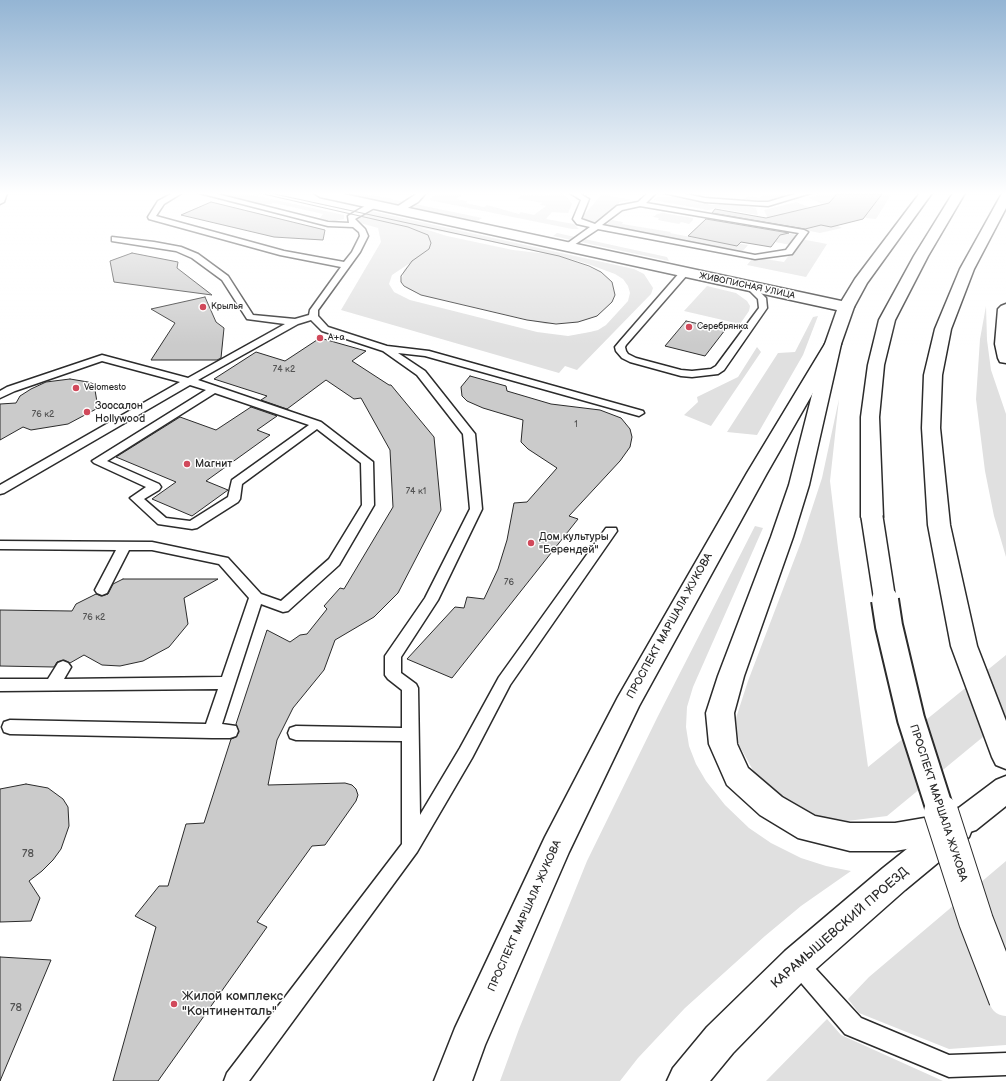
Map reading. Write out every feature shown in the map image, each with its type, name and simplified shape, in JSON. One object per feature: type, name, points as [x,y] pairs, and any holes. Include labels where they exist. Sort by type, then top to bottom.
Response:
[{"type":"main road","name":"ЖИВОПИСНАЯ УЛИЦА","points":[[552,243],[846,307]]},
{"type":"main road","name":"ПРОСПЕКТ МАРШАЛА ЖУКОВА","points":[[453,1081],[468,1041],[552,854],[627,704],[753,480],[833,344],[846,307],[860,282],[889,243]]},
{"type":"main road","name":"ПРОСПЕКТ МАРШАЛА ЖУКОВА","points":[[929,243],[887,320],[876,365],[870,416],[872,517],[889,626],[911,719],[976,921],[1006,999]]},
{"type":"main road","points":[[980,243],[967,268],[943,329],[933,375],[932,428],[939,525],[964,646],[1006,757]]},
{"type":"main road","points":[[1006,309],[1003,344],[1006,358]]},
{"type":"main road","points":[[833,344],[799,485],[782,537],[731,676],[720,713],[723,744],[737,776],[770,806],[809,828],[850,838],[895,837],[930,831],[965,821]]},
{"type":"main road","name":"КАРАМЫШЕВСКИЙ ПРОЕЗД","points":[[686,1081],[720,1040],[797,963],[894,879],[1006,789]]},
{"type":"lane","points":[[150,243],[178,249],[195,256],[225,278],[250,317],[295,322]]},
{"type":"lane","points":[[248,243],[283,253],[346,265]]},
{"type":"lane","points":[[313,317],[314,310],[356,252],[360,243]]},
{"type":"lane","points":[[568,247],[573,243]]},
{"type":"lane","points":[[685,243],[755,257],[789,252],[795,243]]},
{"type":"lane","points":[[684,272],[620,347],[621,352],[625,356],[633,360],[681,373],[692,374],[714,372],[720,368],[763,308],[762,298],[750,287]]},
{"type":"lane","points":[[0,490],[188,380],[295,322],[313,317]]},
{"type":"lane","points":[[313,317],[325,329],[386,348],[426,353],[639,413]]},
{"type":"lane","points":[[386,348],[421,373],[469,434],[476,509],[432,600],[392,656],[393,675],[410,688],[412,846]]},
{"type":"lane","points":[[0,395],[11,389],[102,358],[188,380],[317,424],[367,462],[368,505],[334,562],[283,607],[256,597],[223,561],[152,546],[0,545]]},
{"type":"lane","points":[[214,389],[98,461],[155,487],[136,498],[162,521],[192,525],[234,499],[236,483],[317,424]]},
{"type":"lane","points":[[235,1081],[412,846],[466,753],[494,697],[504,681],[611,532]]},
{"type":"lane","points":[[102,590],[124,547]]},
{"type":"lane","points":[[212,731],[256,597]]},
{"type":"lane","points":[[52,685],[63,667]]},
{"type":"lane","points":[[0,685],[228,683]]},
{"type":"lane","points":[[10,727],[230,731]]},
{"type":"lane","points":[[296,733],[411,735]]},
{"type":"lane","points":[[797,963],[853,1026],[949,1066],[1006,1064]]},
{"type":"shaded area","points":[[380,243],[482,243],[513,250],[548,254],[498,243],[518,243],[634,269],[644,274],[653,288],[651,294],[577,370],[565,366],[559,373],[341,310]],"holes":[[[567,258],[615,274],[623,279],[628,286],[630,293],[628,301],[606,325],[598,330],[568,336],[537,332],[410,300],[394,292],[389,284],[392,275],[410,263],[404,270],[401,282],[408,289],[421,295],[546,324],[578,322],[597,316],[612,302],[615,295],[612,282],[601,272]]]},
{"type":"shaded area","points":[[588,243],[605,243],[667,257],[669,261]]},
{"type":"shaded area","points":[[697,243],[737,243],[748,245],[742,252]]},
{"type":"shaded area","points":[[798,243],[827,244],[806,277],[747,265],[752,259],[765,259],[784,262]]},
{"type":"shaded area","points":[[707,286],[736,293],[747,301],[750,306],[749,311],[740,324],[684,311]]},
{"type":"shaded area","points":[[986,306],[987,340],[991,370],[1006,414],[1006,557],[994,516],[985,471],[976,399],[980,339]]},
{"type":"shaded area","points":[[818,316],[803,355],[757,435],[727,432],[778,353],[795,352],[813,317]]},
{"type":"shaded area","points":[[757,347],[761,352],[711,426],[684,415],[698,402],[697,397],[738,377]]},
{"type":"shaded area","points":[[839,399],[830,481],[868,767],[1006,655],[1006,718],[887,816],[847,821],[810,814],[780,798],[754,772],[739,745],[736,718],[748,681],[801,542],[822,478]]},
{"type":"shaded area","points":[[755,526],[763,528],[693,687],[687,707],[686,727],[689,746],[696,764],[706,781],[725,805],[749,828],[771,843],[801,858],[826,866],[851,871],[801,906],[765,936],[685,1008],[638,1058],[620,1081],[500,1081],[519,1029],[587,861],[658,716]]},
{"type":"shaded area","points":[[1006,861],[1006,1045],[949,1049],[859,1013],[848,999],[869,977]]},
{"type":"shaded area","points":[[827,1019],[841,1035],[943,1081],[766,1081]]},
{"type":"building","points":[[724,243],[740,243],[737,246]]},
{"type":"building","points":[[750,243],[774,243],[771,247]]},
{"type":"building","points":[[132,253],[178,262],[177,268],[212,295],[114,282],[110,261]]},
{"type":"building","points":[[205,297],[216,322],[224,328],[221,358],[217,360],[151,360],[175,323],[151,309]]},
{"type":"building","points":[[686,321],[725,330],[705,356],[665,346]]},
{"type":"building","points":[[320,338],[366,351],[352,361],[391,385],[434,437],[441,510],[398,593],[374,617],[335,640],[324,670],[293,708],[277,740],[268,785],[345,783],[352,785],[356,789],[358,795],[356,801],[325,845],[312,846],[257,922],[267,927],[158,1081],[113,1081],[156,927],[135,916],[159,886],[168,886],[186,824],[204,823],[231,739],[236,737],[239,732],[236,724],[267,630],[290,642],[300,635],[307,634],[327,609],[324,606],[340,588],[344,589],[393,507],[390,450],[361,398],[354,399],[326,380],[287,409],[261,400],[267,396],[214,379],[256,352],[285,361]]},
{"type":"building","points":[[470,376],[506,386],[507,391],[551,404],[600,410],[621,418],[630,429],[632,437],[630,447],[620,461],[569,516],[578,519],[452,678],[407,659],[455,607],[464,608],[467,597],[484,599],[498,569],[507,540],[514,503],[527,502],[557,468],[528,449],[521,442],[523,420],[483,408],[467,401],[462,396],[461,387]]},
{"type":"building","points":[[70,379],[94,384],[98,408],[68,424],[31,430],[23,427],[0,440],[0,404],[16,403],[20,396],[46,382]]},
{"type":"building","points":[[251,407],[277,416],[257,430],[270,435],[206,481],[228,490],[192,516],[152,499],[176,482],[116,457],[180,417],[216,430]]},
{"type":"building","points":[[123,579],[218,579],[184,598],[188,624],[169,647],[143,661],[120,666],[102,665],[84,655],[70,663],[64,660],[57,662],[54,667],[0,666],[0,610],[72,611],[76,604],[96,594],[101,596],[108,594],[113,584]]},
{"type":"building","points":[[26,784],[48,788],[63,799],[68,807],[69,826],[61,849],[53,860],[29,881],[40,898],[31,921],[0,922],[0,789]]},
{"type":"building","points":[[0,957],[51,960],[0,1081]]},
{"type":"tram line","points":[[431,243],[429,249],[412,261],[401,276],[401,282],[404,286],[421,295],[527,320],[556,324],[578,322],[597,316],[612,302],[615,295],[612,282],[601,272],[589,266],[559,256],[501,243]]},
{"type":"place","name":"Крылья","points":[[203,307]]},
{"type":"place","name":"Серебрянка","points":[[689,327]]},
{"type":"place","name":"А+а","points":[[320,338]]},
{"type":"place","name":"Velomesto","points":[[76,388]]},
{"type":"place","name":"Зоосалон Hollywood","points":[[87,412]]},
{"type":"place","name":"Магнит","points":[[187,464]]},
{"type":"place","name":"Дом культуры \"Берендей\"","points":[[531,543]]},
{"type":"place","name":"Жилой комплекс \"Континенталь\"","points":[[174,1004]]}]
